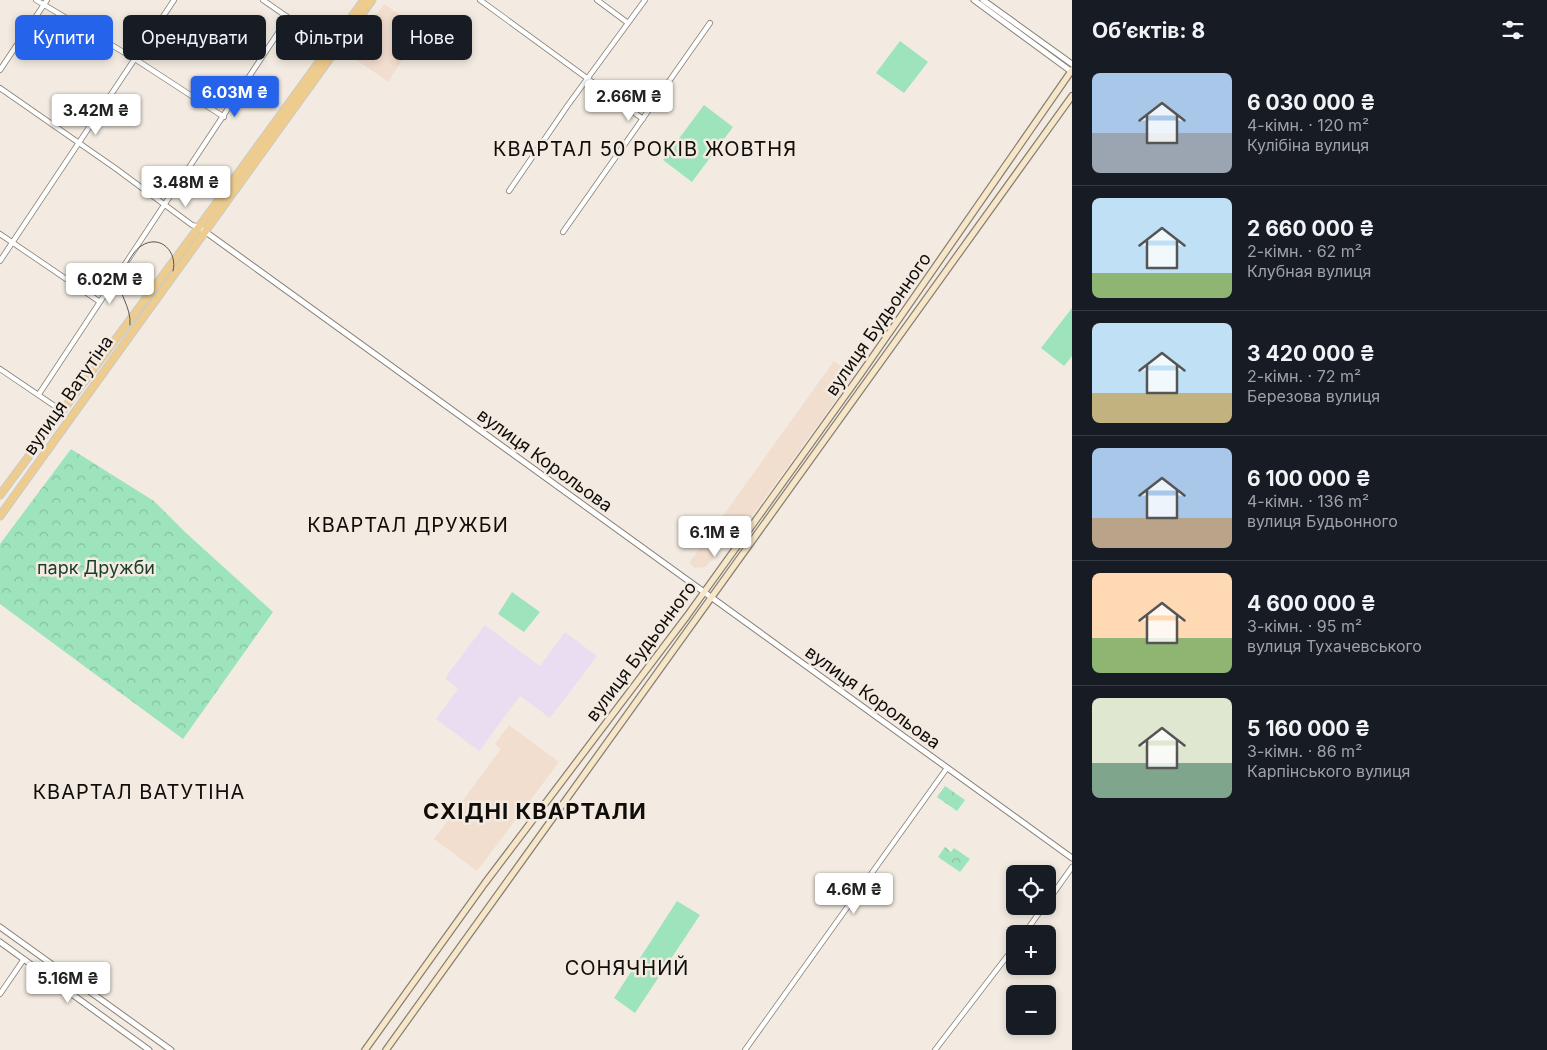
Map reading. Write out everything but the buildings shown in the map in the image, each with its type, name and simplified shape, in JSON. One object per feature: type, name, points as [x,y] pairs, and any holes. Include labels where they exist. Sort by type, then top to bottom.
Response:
[{"type":"main road","name":"вулиця Ватутіна","points":[[354,15],[364,0]]},
{"type":"main road","name":"вулиця Ватутіна","points":[[360,15],[372,0]]},
{"type":"main road","name":"вулиця Ватутіна","points":[[0,516],[202,229],[324,60]]},
{"type":"main road","name":"вулиця Будьонного","points":[[365,1050],[486,883],[704,592],[870,360],[1072,71]]},
{"type":"main road","name":"вулиця Будьонного","points":[[386,1050],[712,598],[964,243],[1072,96]]},
{"type":"main road","name":"вулиця Ватутіна","points":[[0,495],[202,229]]},
{"type":"street","points":[[36,0],[123,52]]},
{"type":"street","points":[[0,70],[47,0]]},
{"type":"street","points":[[164,15],[174,0]]},
{"type":"street","points":[[263,0],[285,15]]},
{"type":"street","points":[[480,0],[643,119]]},
{"type":"street","points":[[597,0],[628,23]]},
{"type":"street","points":[[509,191],[646,0]]},
{"type":"street","points":[[974,0],[1072,71]]},
{"type":"street","points":[[984,0],[1072,64]]},
{"type":"street","points":[[563,232],[710,23]]},
{"type":"street","points":[[39,394],[164,204],[224,117],[276,35]]},
{"type":"street","points":[[0,261],[134,60]]},
{"type":"street","points":[[137,60],[224,117]]},
{"type":"street","name":"вулиця Корольова","points":[[0,88],[80,143],[192,225],[202,229],[1072,858]]},
{"type":"street","points":[[0,234],[100,302]]},
{"type":"street","points":[[0,369],[62,411]]},
{"type":"street","points":[[745,1050],[947,768]]},
{"type":"street","points":[[1056,890],[1072,867]]},
{"type":"street","points":[[0,927],[171,1050]]},
{"type":"street","points":[[0,942],[149,1050]]},
{"type":"street","points":[[935,1050],[1006,958]]},
{"type":"street","points":[[0,994],[24,960]]},
{"type":"shaded area","points":[[384,4],[400,15],[392,15],[392,60],[402,60],[388,82],[357,60],[382,60],[382,15],[376,15]]},
{"type":"shaded area","points":[[834,361],[854,375],[734,541],[729,538],[706,567],[695,568],[689,563]]},
{"type":"shaded area","points":[[485,625],[540,666],[565,632],[597,656],[550,718],[520,696],[479,751],[436,719],[458,689],[445,678]]},
{"type":"shaded area","points":[[509,725],[559,762],[477,871],[434,839],[501,749],[495,744]]},
{"type":"green space","points":[[900,41],[928,62],[904,93],[876,73]]},
{"type":"green space","points":[[704,105],[733,127],[692,182],[663,160]]},
{"type":"green space","points":[[1072,308],[1072,356],[1064,366],[1041,348]]},
{"type":"green space","name":"парк Дружби","points":[[71,449],[154,501],[185,532],[273,612],[183,739],[0,604],[0,544]]},
{"type":"green space","points":[[512,592],[540,612],[524,632],[498,614]]},
{"type":"green space","points":[[945,786],[965,800],[957,811],[937,797]]},
{"type":"green space","points":[[945,847],[951,852],[954,848],[970,859],[960,872],[938,857]]},
{"type":"green space","points":[[677,901],[700,915],[635,1013],[614,998]]},
{"type":"tram line","points":[[130,325],[129,312],[120,287],[119,277],[135,252],[141,246],[148,243],[161,243],[173,258],[173,271]]},
{"type":"district","name":"КВАРТАЛ 50 РОКІВ ЖОВТНЯ","points":[[645,149]]},
{"type":"district","name":"КВАРТАЛ ДРУЖБИ","points":[[408,525]]},
{"type":"district","name":"КВАРТАЛ ВАТУТІНА","points":[[139,792]]},
{"type":"district","name":"СХІДНІ КВАРТАЛИ","points":[[535,811]]},
{"type":"district","name":"СОНЯЧНИЙ","points":[[627,968]]}]
